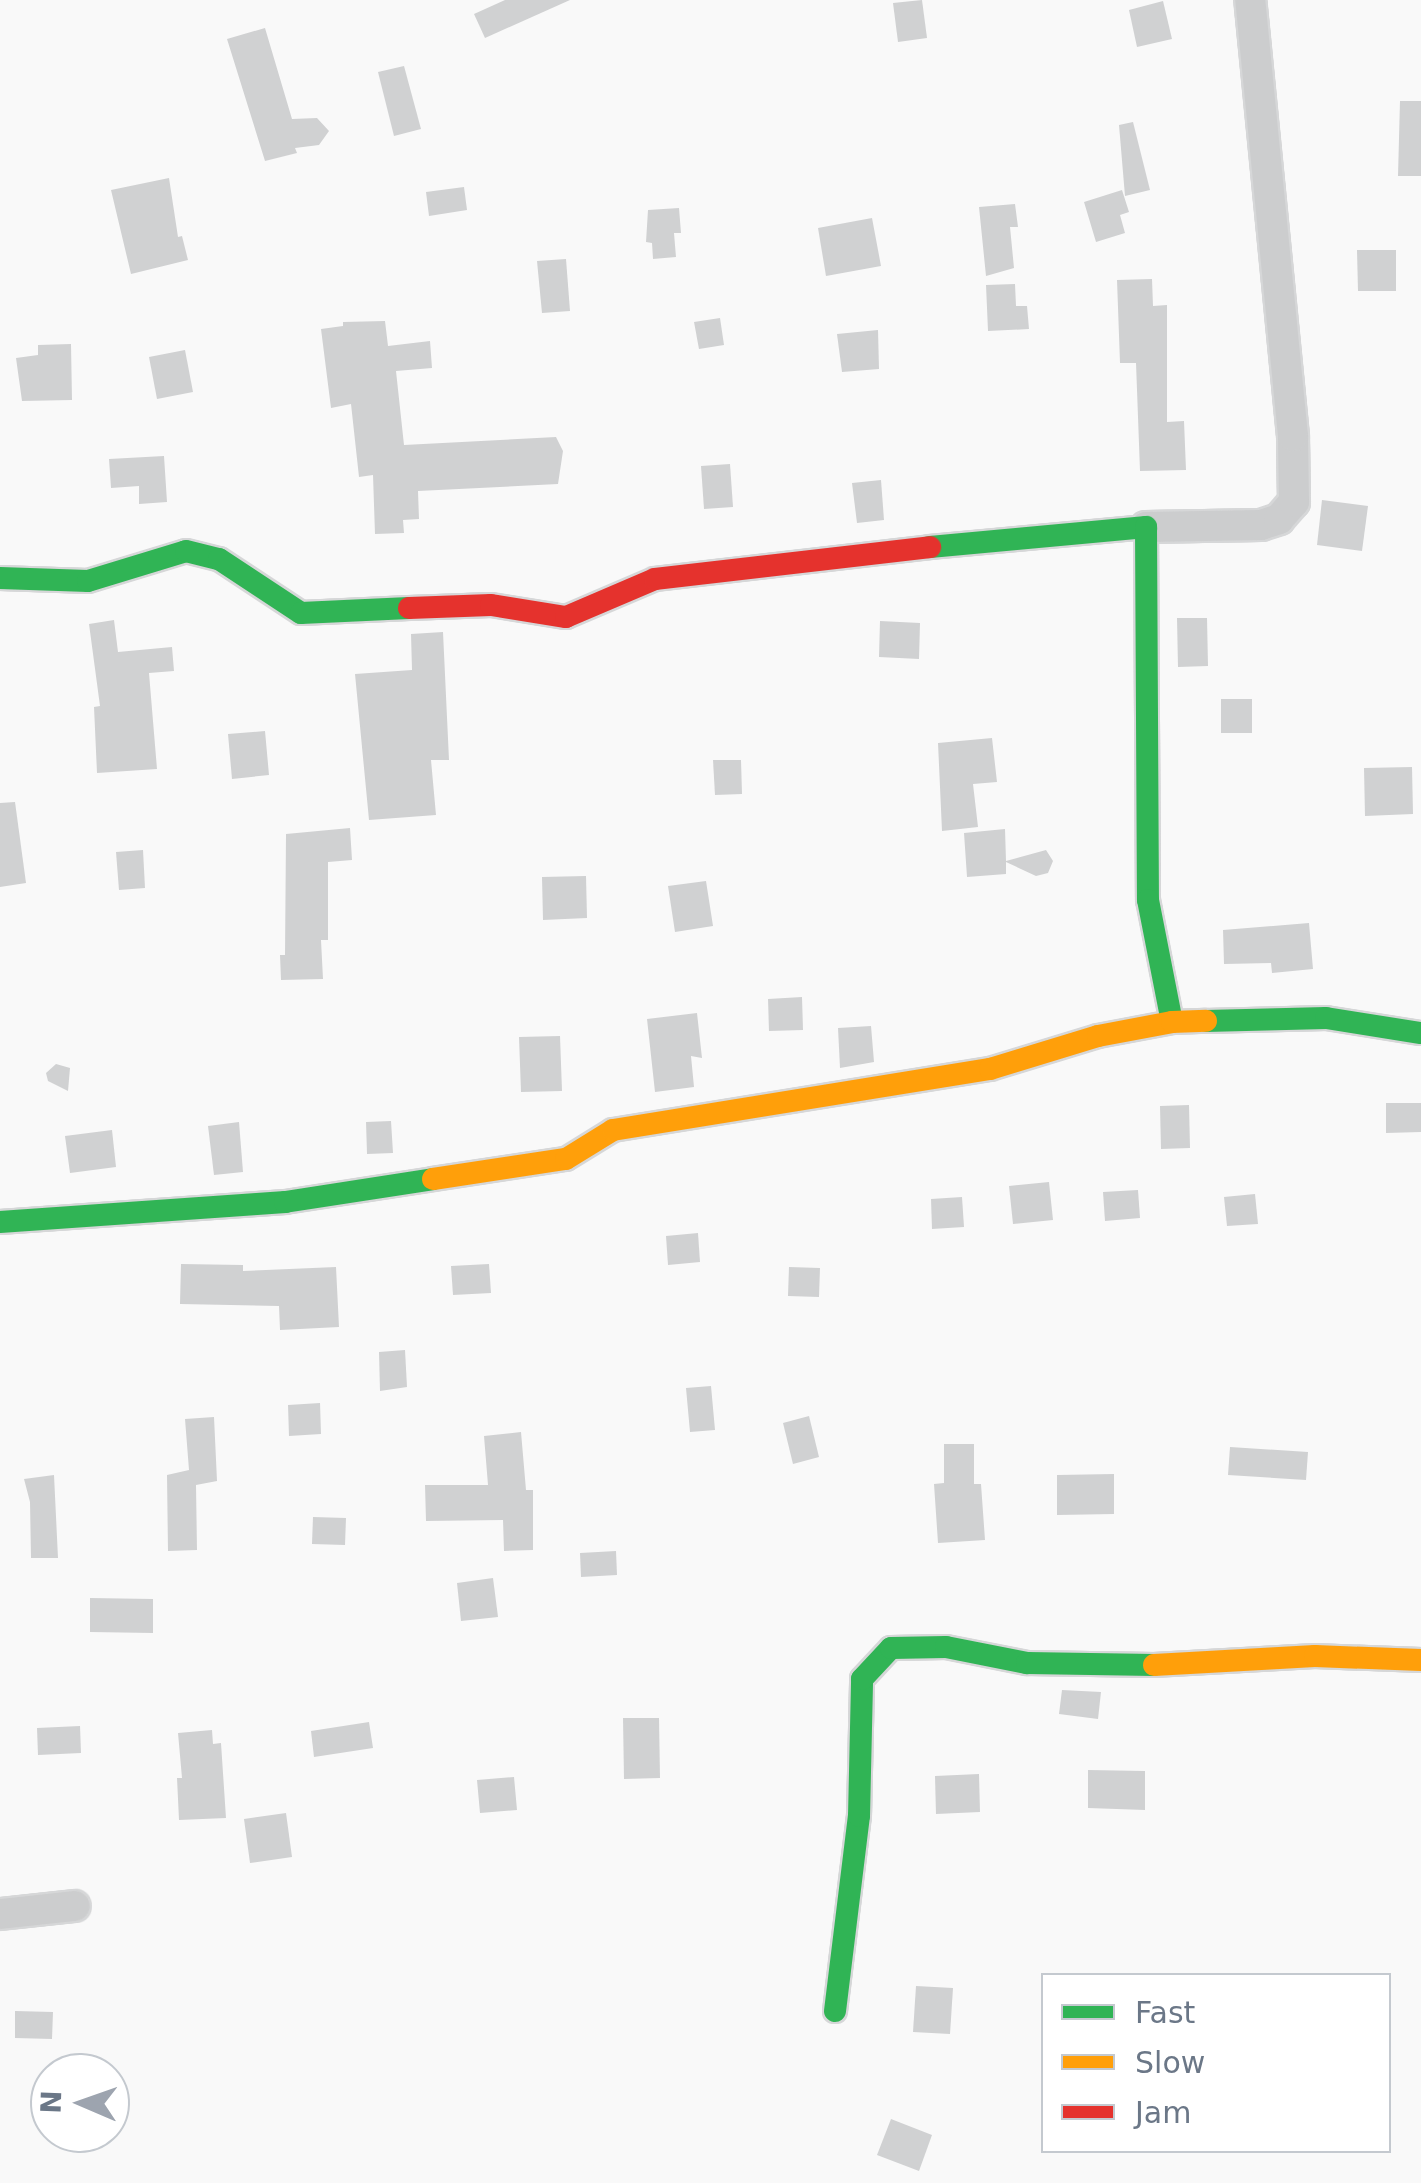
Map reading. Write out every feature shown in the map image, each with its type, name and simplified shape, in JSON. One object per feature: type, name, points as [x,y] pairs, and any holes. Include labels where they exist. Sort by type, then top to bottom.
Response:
[{"type":"street","points":[[0,578],[88,581],[186,550],[219,559],[301,613],[491,605],[566,617],[655,579],[851,554],[1146,527],[1261,525],[1278,519],[1294,502],[1292,436],[1250,0]]},
{"type":"street","points":[[1146,527],[1148,900],[1172,1022]]},
{"type":"street","points":[[0,1222],[285,1202],[566,1159],[613,1130],[990,1070],[1098,1036],[1172,1022],[1326,1018],[1421,1033]]},
{"type":"street","points":[[836,2011],[860,1816],[862,1679],[890,1648],[946,1648],[1028,1662],[1109,1668],[1315,1656],[1421,1660]]},
{"type":"street","points":[[0,1914],[75,1906]]},
{"type":"building","points":[[505,0],[570,0],[485,38],[474,14]]},
{"type":"building","points":[[922,0],[927,38],[898,42],[893,3]]},
{"type":"building","points":[[1163,1],[1172,39],[1137,47],[1129,10]]},
{"type":"building","points":[[265,28],[292,119],[317,118],[329,131],[319,145],[295,148],[297,153],[265,161],[227,39]]},
{"type":"building","points":[[404,66],[421,129],[394,136],[378,72]]},
{"type":"building","points":[[1400,101],[1421,101],[1421,176],[1398,176]]},
{"type":"building","points":[[1133,122],[1150,190],[1125,196],[1119,125]]},
{"type":"building","points":[[169,178],[178,237],[182,236],[188,260],[131,274],[111,190]]},
{"type":"building","points":[[464,187],[467,210],[429,216],[426,192]]},
{"type":"building","points":[[1122,190],[1129,212],[1120,215],[1125,233],[1096,242],[1084,202]]},
{"type":"building","points":[[1015,204],[1018,227],[1010,227],[1014,268],[986,276],[979,207]]},
{"type":"building","points":[[679,208],[681,233],[674,233],[676,257],[653,259],[652,243],[646,242],[648,210]]},
{"type":"building","points":[[872,218],[881,266],[826,276],[818,228]]},
{"type":"building","points":[[1357,250],[1396,250],[1396,291],[1358,291]]},
{"type":"building","points":[[566,259],[570,311],[542,313],[537,261]]},
{"type":"building","points":[[1152,279],[1153,306],[1167,305],[1167,422],[1184,421],[1186,470],[1140,471],[1136,363],[1120,363],[1117,280]]},
{"type":"building","points":[[1015,284],[1016,306],[1027,306],[1029,329],[988,331],[986,285]]},
{"type":"building","points":[[720,318],[724,345],[699,349],[694,322]]},
{"type":"building","points":[[385,321],[388,346],[430,341],[432,368],[396,371],[404,445],[556,437],[563,451],[558,484],[418,491],[419,519],[403,520],[404,533],[375,534],[373,475],[359,477],[351,404],[331,408],[321,329],[343,326],[343,322]]},
{"type":"building","points":[[878,330],[879,369],[842,372],[837,334]]},
{"type":"building","points":[[71,344],[72,400],[22,401],[16,358],[38,355],[38,345]]},
{"type":"building","points":[[185,350],[193,392],[157,399],[149,357]]},
{"type":"building","points":[[164,456],[167,502],[139,504],[139,486],[111,488],[109,459]]},
{"type":"building","points":[[730,464],[733,507],[704,509],[701,466]]},
{"type":"building","points":[[881,480],[884,520],[857,523],[852,483]]},
{"type":"building","points":[[1322,500],[1368,506],[1362,551],[1317,545]]},
{"type":"building","points":[[1177,618],[1207,618],[1208,666],[1178,667]]},
{"type":"building","points":[[114,620],[118,652],[172,647],[174,671],[149,673],[157,769],[97,773],[94,707],[100,706],[89,624]]},
{"type":"building","points":[[880,621],[920,623],[919,659],[879,657]]},
{"type":"building","points":[[443,632],[449,760],[431,760],[436,815],[369,820],[355,674],[412,670],[411,634]]},
{"type":"building","points":[[1221,699],[1252,699],[1252,733],[1221,733]]},
{"type":"building","points":[[265,731],[269,775],[232,779],[228,734]]},
{"type":"building","points":[[992,738],[997,782],[973,784],[978,827],[942,831],[938,743]]},
{"type":"building","points":[[713,760],[741,760],[742,794],[715,795]]},
{"type":"building","points":[[1412,767],[1413,814],[1365,816],[1364,768]]},
{"type":"building","points":[[15,802],[26,883],[0,887],[0,803]]},
{"type":"building","points":[[350,828],[352,860],[328,862],[328,940],[321,940],[323,979],[281,980],[280,955],[285,955],[286,834]]},
{"type":"building","points":[[1005,829],[1006,861],[1046,850],[1053,861],[1048,873],[1036,876],[1006,862],[1006,874],[967,877],[964,833]]},
{"type":"building","points":[[143,850],[145,888],[119,890],[116,852]]},
{"type":"building","points":[[586,876],[587,918],[543,920],[542,877]]},
{"type":"building","points":[[706,881],[713,926],[675,932],[668,886]]},
{"type":"building","points":[[1309,923],[1313,969],[1272,973],[1271,963],[1224,964],[1223,930]]},
{"type":"building","points":[[802,997],[803,1030],[769,1031],[768,999]]},
{"type":"building","points":[[697,1013],[702,1058],[691,1056],[694,1087],[655,1092],[647,1019]]},
{"type":"building","points":[[871,1026],[874,1062],[840,1068],[838,1028]]},
{"type":"building","points":[[560,1036],[562,1091],[521,1092],[519,1037]]},
{"type":"building","points":[[56,1064],[70,1068],[68,1091],[48,1081],[46,1073]]},
{"type":"building","points":[[1386,1103],[1421,1103],[1421,1132],[1386,1133]]},
{"type":"building","points":[[1189,1105],[1190,1148],[1161,1149],[1160,1106]]},
{"type":"building","points":[[391,1121],[393,1153],[367,1154],[366,1122]]},
{"type":"building","points":[[239,1122],[243,1172],[214,1175],[208,1126]]},
{"type":"building","points":[[112,1130],[116,1167],[70,1173],[65,1136]]},
{"type":"building","points":[[1049,1182],[1053,1220],[1013,1224],[1009,1186]]},
{"type":"building","points":[[1138,1190],[1140,1218],[1105,1221],[1103,1192]]},
{"type":"building","points":[[1255,1194],[1258,1224],[1227,1226],[1224,1197]]},
{"type":"building","points":[[962,1197],[964,1227],[932,1229],[931,1199]]},
{"type":"building","points":[[698,1233],[700,1262],[668,1265],[666,1236]]},
{"type":"building","points":[[181,1264],[243,1265],[243,1271],[336,1267],[339,1327],[280,1330],[279,1306],[180,1304]]},
{"type":"building","points":[[489,1264],[491,1293],[453,1295],[451,1266]]},
{"type":"building","points":[[789,1267],[820,1268],[819,1297],[788,1296]]},
{"type":"building","points":[[405,1350],[407,1387],[380,1391],[379,1352]]},
{"type":"building","points":[[711,1386],[715,1430],[690,1432],[686,1388]]},
{"type":"building","points":[[320,1403],[321,1434],[289,1436],[288,1405]]},
{"type":"building","points":[[809,1416],[819,1457],[793,1464],[783,1423]]},
{"type":"building","points":[[214,1417],[217,1481],[196,1485],[197,1550],[168,1551],[167,1475],[189,1470],[185,1419]]},
{"type":"building","points":[[521,1432],[526,1490],[533,1490],[533,1550],[504,1551],[503,1520],[426,1521],[425,1485],[488,1485],[484,1436]]},
{"type":"building","points":[[944,1444],[974,1444],[974,1484],[981,1484],[985,1540],[938,1543],[934,1484],[944,1483]]},
{"type":"building","points":[[1230,1447],[1308,1452],[1306,1480],[1228,1475]]},
{"type":"building","points":[[1114,1474],[1114,1514],[1057,1515],[1057,1475]]},
{"type":"building","points":[[54,1475],[58,1558],[31,1558],[30,1502],[24,1479]]},
{"type":"building","points":[[313,1517],[346,1518],[345,1545],[312,1544]]},
{"type":"building","points":[[616,1551],[617,1575],[581,1577],[580,1553]]},
{"type":"building","points":[[493,1578],[498,1617],[461,1621],[457,1583]]},
{"type":"building","points":[[90,1598],[153,1599],[153,1633],[90,1632]]},
{"type":"building","points":[[1062,1690],[1101,1692],[1098,1719],[1059,1714]]},
{"type":"building","points":[[623,1718],[659,1718],[660,1778],[624,1779]]},
{"type":"building","points":[[369,1722],[373,1748],[314,1757],[311,1731]]},
{"type":"building","points":[[80,1726],[81,1753],[38,1755],[37,1728]]},
{"type":"building","points":[[212,1730],[213,1744],[221,1743],[226,1818],[179,1820],[177,1778],[182,1778],[178,1733]]},
{"type":"building","points":[[1088,1770],[1145,1771],[1145,1810],[1088,1808]]},
{"type":"building","points":[[979,1774],[980,1812],[936,1814],[935,1776]]},
{"type":"building","points":[[514,1777],[517,1810],[480,1813],[477,1780]]},
{"type":"building","points":[[286,1813],[292,1857],[250,1863],[244,1819]]},
{"type":"building","points":[[916,1986],[953,1988],[950,2034],[913,2032]]},
{"type":"building","points":[[15,2011],[53,2012],[52,2039],[15,2038]]},
{"type":"building","points":[[891,2119],[932,2135],[919,2171],[877,2155]]},
{"type":"traffic: fast","points":[[930,547],[1146,527],[1148,900],[1172,1022]]},
{"type":"traffic: fast","points":[[0,578],[88,581],[186,551],[219,559],[301,613],[409,608]]},
{"type":"traffic: fast","points":[[1206,1021],[1326,1018],[1421,1033]]},
{"type":"traffic: fast","points":[[0,1222],[285,1202],[433,1179]]},
{"type":"traffic: fast","points":[[835,2011],[859,1816],[862,1679],[891,1648],[946,1647],[1027,1663],[1154,1665]]},
{"type":"traffic: slow","points":[[433,1179],[566,1159],[613,1130],[990,1069],[1098,1036],[1172,1022],[1206,1021]]},
{"type":"traffic: slow","points":[[1154,1665],[1315,1656],[1421,1660]]},
{"type":"traffic: jam","points":[[409,608],[491,605],[566,617],[655,579],[930,547]]}]
